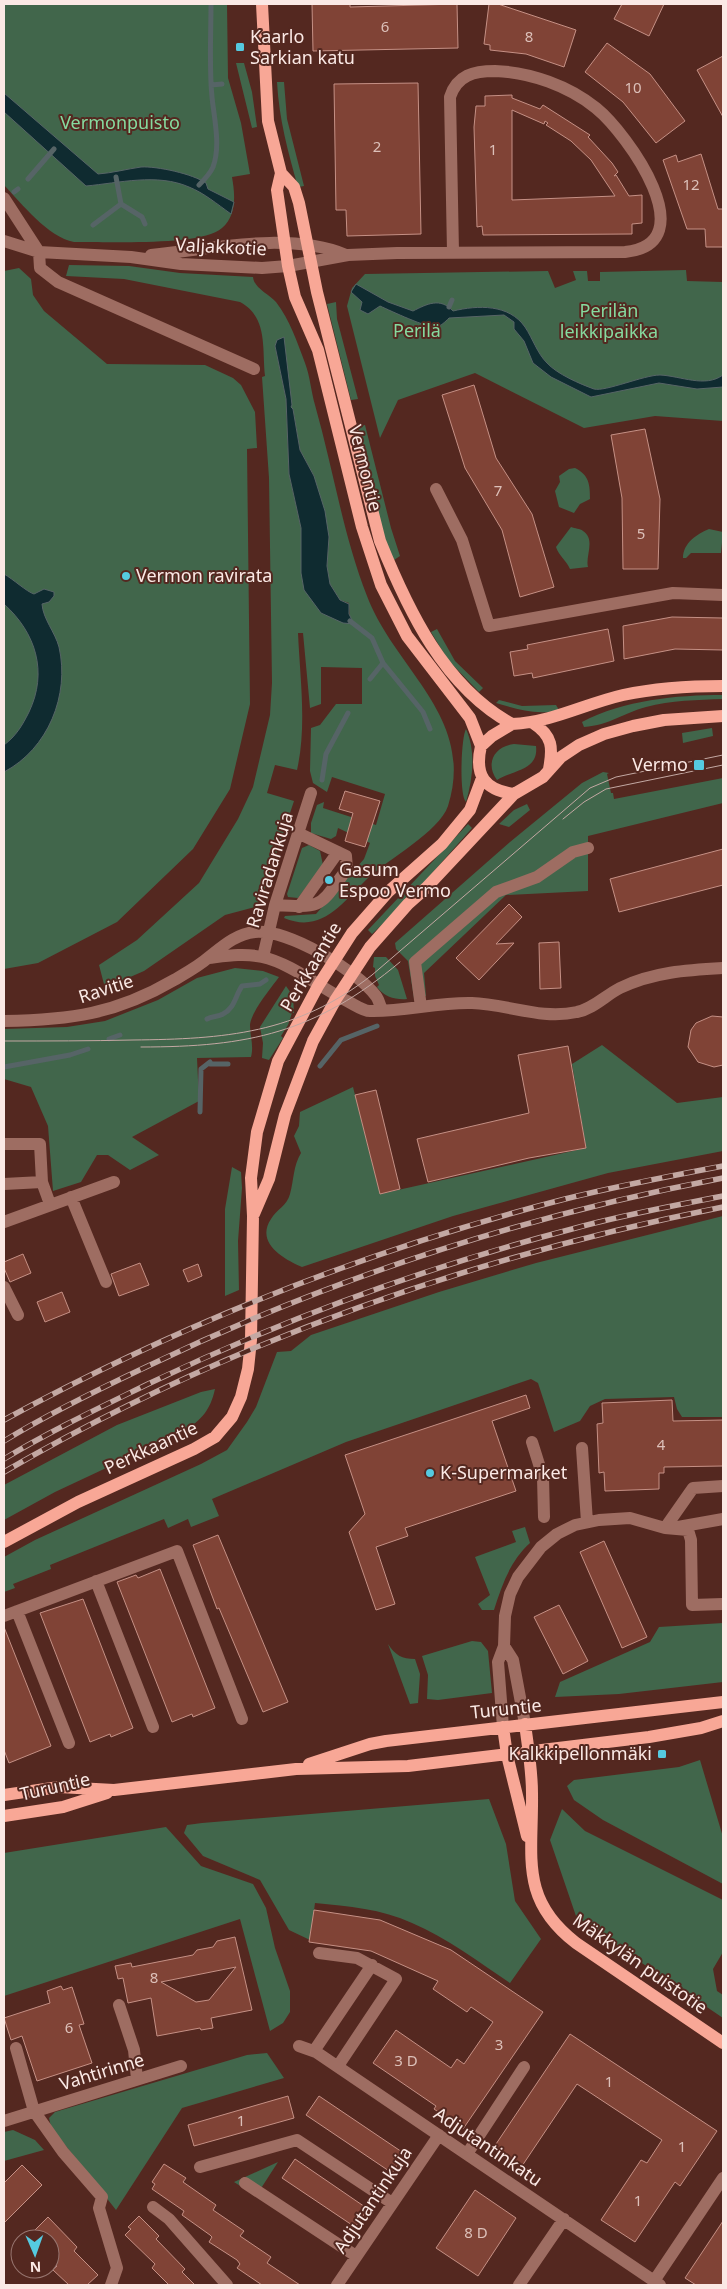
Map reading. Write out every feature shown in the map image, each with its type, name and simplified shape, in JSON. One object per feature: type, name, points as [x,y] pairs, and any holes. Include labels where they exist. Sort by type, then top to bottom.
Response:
[{"type":"main road","name":"Vermontie","points":[[262,4],[268,121],[281,174],[277,190],[288,266],[295,297],[318,350],[362,526],[380,585],[407,636],[470,718],[481,746]]},
{"type":"main road","name":"Vermontie","points":[[281,174],[294,187],[299,203],[310,263],[380,541],[394,577],[425,633],[456,680],[494,714],[512,724]]},
{"type":"main road","points":[[723,686],[690,686],[623,696],[533,724],[512,724],[492,736],[481,746],[480,766],[482,778],[488,786],[499,792],[514,794],[533,785],[561,757],[579,745],[604,734],[664,720],[723,716]]},
{"type":"main road","points":[[533,724],[544,730],[550,740],[551,757],[549,769]]},
{"type":"main road","name":"Perkkaantie","points":[[4,1542],[78,1502],[216,1437],[232,1417],[241,1397],[248,1369],[251,1340],[253,1216],[251,1178],[257,1132],[278,1061],[332,962],[360,923],[388,892],[442,844],[470,810],[478,794],[482,778]]},
{"type":"main road","name":"Perkkaantie","points":[[253,1216],[269,1179],[285,1115],[313,1041],[337,997],[382,933],[514,794]]},
{"type":"main road","name":"Turuntie","points":[[296,1769],[370,1744],[503,1726],[723,1702]]},
{"type":"main road","name":"Turuntie","points":[[4,1795],[58,1787],[114,1790],[296,1769],[408,1766],[649,1738],[701,1728],[723,1721]]},
{"type":"main road","name":"Mäkkylän puistotie","points":[[525,1724],[532,1794],[530,1849]]},
{"type":"main road","name":"Mäkkylän puistotie","points":[[503,1726],[507,1755],[530,1849],[534,1883],[547,1914],[558,1929],[723,2043]]},
{"type":"main road","name":"Turuntie","points":[[4,1816],[63,1807],[114,1790]]},
{"type":"street","points":[[310,263],[348,256],[452,252],[625,252],[641,249],[652,243],[658,233],[660,216],[655,192],[633,148],[610,120],[595,107],[565,89],[546,81],[507,72],[476,72],[459,79],[450,96],[452,252]]},
{"type":"street","points":[[4,198],[39,252],[40,268],[58,282],[254,369]]},
{"type":"street","name":"Valjakkotie","points":[[4,241],[39,252],[131,257],[181,264],[262,268],[310,263]]},
{"type":"street","name":"Valjakkotie","points":[[131,257],[259,244],[306,243]]},
{"type":"street","points":[[306,243],[348,256]]},
{"type":"street","points":[[436,489],[462,540],[489,626],[673,593],[723,595]]},
{"type":"street","name":"Raviradankuja","points":[[263,957],[276,905],[300,834],[311,793]]},
{"type":"street","points":[[276,905],[299,907],[338,852],[300,834]]},
{"type":"street","points":[[421,1008],[415,962],[496,892],[537,877],[573,852],[588,848]]},
{"type":"street","name":"Ravitie","points":[[4,1021],[71,1018],[100,1012],[150,993],[209,958],[232,939],[254,932],[268,933],[307,947],[353,974],[376,997],[382,1010]]},
{"type":"street","name":"Ravitie","points":[[209,958],[246,955],[263,957],[279,963],[337,997],[368,1011],[398,1012],[472,1003],[551,1015],[578,1012],[619,989],[646,977],[678,971],[723,968]]},
{"type":"street","points":[[4,1144],[40,1144],[42,1182],[50,1204]]},
{"type":"street","points":[[4,1184],[42,1182]]},
{"type":"street","points":[[4,1222],[114,1182]]},
{"type":"street","points":[[71,1197],[106,1282]]},
{"type":"street","points":[[4,1287],[18,1316]]},
{"type":"street","points":[[532,1442],[543,1477],[546,1503],[544,1517]]},
{"type":"street","points":[[582,1448],[587,1522]]},
{"type":"street","points":[[665,1528],[693,1488],[723,1486]]},
{"type":"street","points":[[503,1726],[498,1662],[504,1646],[505,1616],[510,1594],[528,1561],[557,1534],[587,1522],[630,1518],[665,1528],[688,1530],[691,1540],[692,1605],[723,1604]]},
{"type":"street","points":[[665,1528],[723,1519]]},
{"type":"street","points":[[4,1616],[176,1551],[242,1719]]},
{"type":"street","points":[[96,1581],[153,1727]]},
{"type":"street","points":[[17,1611],[69,1743]]},
{"type":"street","points":[[504,1646],[513,1660],[525,1724]]},
{"type":"street","points":[[319,1953],[357,1958],[396,1979],[338,2066]]},
{"type":"street","points":[[314,2051],[372,1965]]},
{"type":"street","points":[[119,2005],[134,2050],[137,2079]]},
{"type":"street","name":"Adjutantinkatu","points":[[299,2046],[314,2051],[338,2066],[657,2283],[723,2178]]},
{"type":"street","points":[[16,2048],[34,2111],[63,2152],[102,2197],[98,2208],[117,2268],[111,2285]]},
{"type":"street","name":"Vahtirinne","points":[[4,2121],[181,2066]]},
{"type":"street","points":[[467,2154],[524,2067]]},
{"type":"street","name":"Adjutantinkuja","points":[[337,2285],[439,2135]]},
{"type":"street","points":[[200,2167],[297,2140],[392,2203]]},
{"type":"street","points":[[245,2184],[356,2256]]},
{"type":"street","points":[[153,2207],[169,2219],[227,2285]]},
{"type":"street","points":[[519,2285],[564,2219]]},
{"type":"green space","name":"Vermonpuisto","points":[[4,4],[227,4],[228,78],[241,123],[250,174],[232,177],[234,190],[233,211],[222,228],[211,234],[174,241],[74,242],[55,234],[27,210],[4,185]]},
{"type":"green space","points":[[236,63],[244,63],[252,92],[257,127],[252,128]]},
{"type":"green space","points":[[277,82],[284,82],[287,119],[304,186],[298,187],[291,161],[282,122]]},
{"type":"green space","points":[[69,265],[129,266],[180,273],[253,277],[259,288],[276,302],[289,324],[307,368],[351,549],[367,596],[395,648],[428,695],[442,720],[451,746],[454,774],[448,806],[443,816],[424,835],[376,871],[330,914],[309,922],[297,922],[284,918],[285,916],[316,914],[364,859],[370,843],[338,828],[336,836],[331,839],[311,833],[311,823],[317,805],[324,802],[323,808],[376,825],[385,794],[332,777],[327,792],[313,783],[310,771],[311,728],[320,725],[336,704],[362,704],[362,668],[321,667],[321,704],[310,708],[303,633],[298,633],[302,736],[297,770],[275,765],[267,793],[294,801],[260,903],[255,907],[225,915],[144,971],[105,988],[99,965],[137,940],[199,883],[238,819],[253,787],[270,715],[272,683],[269,478],[262,377],[265,376],[262,334],[259,325],[249,308],[240,302],[124,279],[66,276]],"holes":[[[275,346],[291,398],[291,408],[293,409],[300,450],[314,476],[329,537],[327,566],[330,584],[340,600],[349,603],[350,619],[301,573],[301,528],[289,474],[286,399]]]},
{"type":"green space","name":"Vermon ravirata","points":[[19,268],[31,279],[33,295],[44,311],[107,364],[205,365],[233,378],[241,385],[255,412],[257,448],[247,449],[250,704],[230,789],[193,849],[117,922],[38,963],[4,969],[4,271]]},
{"type":"green space","name":"Perilä","points":[[686,270],[687,281],[723,282],[723,421],[655,416],[584,428],[475,373],[398,400],[380,438],[347,306],[352,288],[365,274],[548,271],[555,288],[576,280],[573,271],[587,271],[588,281],[600,281],[600,272]]},
{"type":"green space","points":[[336,302],[337,319],[358,399],[351,400],[327,304]]},
{"type":"green space","points":[[365,425],[400,556],[394,560],[381,528],[372,495],[358,427]]},
{"type":"green space","points":[[575,468],[588,480],[590,499],[580,504],[574,513],[559,507],[555,491],[560,482],[559,476],[569,469]]},
{"type":"green space","points":[[571,527],[582,530],[587,534],[590,543],[588,567],[570,569],[557,550],[556,547]]},
{"type":"green space","points":[[709,529],[723,532],[721,553],[691,553],[686,558],[683,558],[688,544],[696,536]]},
{"type":"green space","points":[[437,629],[455,661],[483,688],[479,692],[448,660],[431,632]]},
{"type":"green space","points":[[723,695],[723,699],[655,705],[593,726],[584,727],[582,722],[615,708],[651,700]]},
{"type":"green space","points":[[499,700],[522,706],[556,705],[559,710],[551,712],[527,711],[496,703]]},
{"type":"green space","points":[[712,728],[713,736],[683,743],[682,733]]},
{"type":"green space","points":[[466,729],[471,746],[472,765],[466,802],[462,789],[462,767],[463,743]]},
{"type":"green space","points":[[514,744],[536,746],[536,754],[529,765],[523,769],[497,780],[493,774],[493,757],[501,748]]},
{"type":"green space","points":[[603,772],[609,773],[607,774],[614,799],[723,778],[723,803],[588,836],[588,891],[506,895],[424,973],[426,996],[414,998],[408,961],[396,949],[395,943],[510,842],[582,783]]},
{"type":"green space","points":[[527,804],[530,810],[509,827],[499,824],[514,810]]},
{"type":"green space","points":[[468,824],[472,828],[411,897],[372,934],[368,930]]},
{"type":"green space","points":[[309,845],[320,851],[323,865],[298,898],[288,897],[287,894],[302,848]]},
{"type":"green space","points":[[374,957],[386,957],[398,970],[407,999],[390,997],[377,987],[379,985],[375,976],[375,968],[373,967]]},
{"type":"green space","points":[[235,968],[263,971],[279,977],[262,1000],[251,1020],[251,1057],[197,1058],[199,1101],[132,1137],[159,1155],[130,1170],[108,1155],[97,1155],[81,1182],[53,1191],[48,1126],[31,1087],[4,1079],[4,1029],[67,1027],[105,1021],[158,1000],[197,978]]},
{"type":"green space","points":[[286,986],[293,996],[294,1013],[292,1013],[288,1025],[281,1036],[283,1038],[269,1060],[262,1058],[263,1043],[260,1027]]},
{"type":"green space","points":[[602,1045],[677,1103],[723,1097],[723,1151],[608,1173],[453,1216],[302,1267],[280,1255],[269,1243],[267,1228],[273,1216],[289,1198],[295,1168],[301,1153],[294,1136],[299,1126],[300,1112],[353,1087],[380,1194],[586,1148],[572,1064]]},
{"type":"green space","points":[[232,1167],[241,1172],[242,1188],[238,1241],[239,1290],[225,1296],[225,1209]]},
{"type":"green space","points":[[723,1216],[723,1417],[682,1417],[677,1409],[674,1397],[605,1399],[590,1406],[580,1421],[554,1432],[538,1383],[531,1379],[346,1442],[212,1499],[219,1516],[191,1527],[188,1519],[168,1528],[164,1519],[50,1565],[51,1569],[13,1584],[15,1588],[4,1592],[4,1557],[35,1540],[201,1464],[227,1450],[256,1407],[277,1352],[291,1351],[311,1335],[439,1292],[536,1263]]},
{"type":"green space","points":[[215,1389],[208,1409],[195,1423],[183,1432],[55,1492],[4,1520],[4,1485],[117,1425],[201,1392]]},
{"type":"green space","points":[[525,1527],[530,1543],[512,1566],[494,1610],[482,1610],[478,1604],[490,1595],[475,1557],[516,1542],[512,1531]]},
{"type":"green space","points":[[723,1623],[723,1682],[619,1694],[555,1697],[560,1682],[650,1642],[659,1627]]},
{"type":"green space","points":[[472,1641],[481,1642],[488,1651],[492,1693],[438,1700],[427,1699],[428,1675],[422,1656]]},
{"type":"green space","points":[[388,1644],[399,1656],[415,1659],[420,1674],[418,1703],[410,1704]]},
{"type":"green space","points":[[700,1760],[723,1837],[723,1884],[603,1820],[574,1800],[567,1786],[574,1780],[679,1767]]},
{"type":"green space","points":[[489,1799],[506,1844],[515,1901],[541,1939],[510,1983],[438,1936],[401,1918],[377,1911],[315,1903],[310,1940],[289,1930],[260,1880],[203,1856],[184,1833],[187,1825],[202,1823]]},
{"type":"green space","points":[[562,1809],[585,1831],[723,1900],[723,1952],[713,1969],[717,1991],[723,1995],[723,2018],[577,1919],[550,1840]]},
{"type":"green space","points":[[166,1827],[201,1866],[253,1884],[266,1908],[275,1948],[290,1991],[290,2012],[283,2023],[270,2031],[240,1919],[4,1996],[4,1853]]},
{"type":"green space","points":[[267,2053],[284,2078],[182,2108],[116,2210],[51,2127],[49,2118],[55,2112],[247,2055]]},
{"type":"green space","points":[[13,2130],[35,2140],[44,2150],[4,2161],[4,2132]]},
{"type":"green space","points":[[278,2162],[256,2196],[234,2182]]},
{"type":"water","points":[[4,93],[98,174],[141,167],[175,171],[206,183],[208,189],[234,202],[231,214],[200,192],[177,183],[138,180],[86,186],[4,112]]},
{"type":"water","points":[[356,284],[388,302],[413,311],[433,303],[443,304],[453,311],[483,307],[502,310],[518,319],[525,327],[540,355],[551,367],[569,378],[594,389],[607,388],[660,375],[709,381],[723,375],[723,387],[697,389],[659,383],[591,397],[551,377],[533,363],[524,341],[514,329],[514,322],[504,315],[449,318],[441,325],[431,327],[380,306],[368,314],[360,310],[362,302],[351,292]]},
{"type":"water","points":[[284,337],[291,407],[293,409],[300,450],[314,476],[325,511],[329,537],[327,566],[330,584],[340,600],[349,604],[349,614],[354,624],[343,623],[321,613],[304,590],[301,573],[301,528],[289,474],[286,399],[275,346],[277,340]]},
{"type":"water","points":[[4,574],[34,594],[44,589],[54,592],[54,596],[49,602],[42,604],[59,647],[62,665],[58,702],[44,735],[33,750],[4,772],[4,745],[12,738],[29,712],[35,697],[38,668],[31,640],[15,615],[4,604]]},
{"type":"building","points":[[312,4],[350,4],[350,7],[457,4],[458,48],[313,51]]},
{"type":"building","points":[[489,4],[498,4],[576,30],[564,67],[526,54],[490,50],[490,45],[484,44]]},
{"type":"building","points":[[622,4],[664,4],[649,36],[614,19]]},
{"type":"building","points":[[607,43],[650,74],[685,121],[656,143],[623,102],[585,72]]},
{"type":"building","points":[[723,56],[723,117],[697,70]]},
{"type":"building","points":[[418,83],[421,234],[347,236],[346,210],[336,210],[334,84]]},
{"type":"building","points":[[512,95],[512,98],[540,109],[543,105],[590,135],[588,137],[618,172],[614,176],[616,175],[629,196],[642,195],[642,223],[632,224],[632,234],[483,235],[482,226],[477,227],[474,127],[476,106],[485,106],[485,96]],"holes":[[[512,110],[544,124],[545,121],[548,123],[546,125],[571,141],[591,160],[615,196],[512,200]]]},
{"type":"building","points":[[701,154],[718,209],[723,209],[723,247],[706,247],[705,229],[687,229],[663,160],[676,155],[678,162]]},
{"type":"building","points":[[474,385],[496,458],[532,514],[554,587],[520,597],[502,530],[465,468],[442,395]]},
{"type":"building","points":[[645,429],[660,499],[658,569],[623,569],[622,498],[611,435]]},
{"type":"building","points":[[672,617],[723,618],[723,650],[675,649],[624,659],[623,626]]},
{"type":"building","points":[[608,629],[614,661],[533,678],[532,673],[514,676],[510,652],[528,649],[527,645]]},
{"type":"building","points":[[345,791],[380,801],[365,847],[345,841],[353,813],[339,809]]},
{"type":"building","points":[[723,849],[723,885],[619,912],[610,879]]},
{"type":"building","points":[[509,904],[522,917],[496,944],[514,943],[479,980],[456,958]]},
{"type":"building","points":[[559,942],[561,988],[540,989],[539,943]]},
{"type":"building","points":[[712,1016],[723,1017],[723,1065],[714,1067],[698,1062],[688,1047],[691,1030],[696,1023]]},
{"type":"building","points":[[568,1046],[586,1148],[529,1158],[428,1182],[417,1139],[529,1113],[518,1055]]},
{"type":"building","points":[[376,1090],[400,1189],[380,1194],[355,1095]]},
{"type":"building","points":[[23,1254],[31,1273],[10,1282],[4,1268],[4,1262]]},
{"type":"building","points":[[140,1263],[149,1285],[119,1296],[111,1274]]},
{"type":"building","points":[[198,1264],[202,1276],[188,1282],[183,1270]]},
{"type":"building","points":[[62,1292],[70,1312],[45,1322],[37,1302]]},
{"type":"building","name":"K-Supermarket","points":[[526,1395],[530,1408],[492,1421],[516,1491],[405,1528],[408,1536],[376,1547],[395,1604],[376,1610],[349,1532],[365,1514],[345,1455]]},
{"type":"building","points":[[672,1400],[673,1421],[723,1420],[723,1466],[664,1467],[664,1473],[659,1473],[659,1489],[605,1491],[604,1472],[599,1473],[597,1424],[603,1423],[602,1403]]},
{"type":"building","points":[[218,1535],[288,1702],[263,1712],[219,1608],[217,1609],[193,1545]]},
{"type":"building","points":[[604,1541],[647,1637],[622,1648],[580,1552]]},
{"type":"building","points":[[160,1569],[215,1708],[193,1717],[192,1714],[172,1722],[117,1582],[136,1575],[138,1578]]},
{"type":"building","points":[[83,1599],[133,1728],[111,1737],[110,1734],[90,1742],[40,1613]]},
{"type":"building","points":[[559,1605],[588,1661],[563,1674],[534,1617]]},
{"type":"building","points":[[4,1627],[51,1746],[9,1763],[4,1750]]},
{"type":"building","points":[[314,1910],[380,1920],[451,1950],[543,2012],[463,2129],[434,2109],[436,2106],[373,2063],[396,2030],[451,2068],[457,2059],[464,2064],[493,2022],[471,2007],[467,2012],[433,1989],[438,1981],[371,1951],[309,1942]]},
{"type":"building","points":[[235,1937],[252,2010],[211,2018],[213,2028],[201,2030],[200,2028],[157,2036],[151,1998],[128,2003],[123,1978],[118,1979],[115,1966],[131,1963],[132,1967],[193,1955],[197,1950],[213,1947],[217,1941]],"holes":[[[236,1967],[209,2000],[196,2002],[161,1982]]]},
{"type":"building","points":[[61,1986],[63,1990],[72,1987],[84,2024],[79,2025],[92,2063],[37,2081],[22,2036],[11,2040],[4,2018],[50,2003],[47,1991]]},
{"type":"building","points":[[570,2034],[717,2131],[680,2186],[675,2182],[635,2242],[601,2220],[641,2160],[647,2163],[662,2140],[577,2084],[522,2166],[494,2147]]},
{"type":"building","points":[[288,2096],[294,2118],[194,2146],[188,2125]]},
{"type":"building","points":[[319,2096],[405,2154],[392,2173],[306,2115]]},
{"type":"building","points":[[295,2159],[368,2209],[355,2227],[282,2178]]},
{"type":"building","points":[[164,2164],[186,2178],[183,2182],[216,2205],[213,2210],[244,2231],[240,2236],[271,2257],[267,2263],[300,2285],[262,2285],[237,2268],[240,2264],[237,2260],[209,2242],[212,2237],[210,2235],[182,2215],[184,2211],[152,2189],[155,2184],[152,2182]]},
{"type":"building","points":[[22,2165],[42,2185],[4,2223],[4,2183]]},
{"type":"building","points":[[475,2190],[516,2218],[478,2276],[436,2248]]},
{"type":"building","points":[[139,2216],[159,2236],[156,2239],[185,2269],[182,2272],[195,2285],[169,2285],[152,2268],[155,2264],[125,2235],[131,2229],[128,2227]]},
{"type":"building","points":[[48,2217],[60,2229],[36,2229]]},
{"type":"building","points":[[723,2221],[723,2285],[696,2285],[685,2278]]},
{"type":"building","points":[[60,2229],[77,2247],[74,2251],[98,2275],[87,2285],[69,2285],[60,2277]]},
{"type":"waterway","points":[[199,185],[212,170],[217,150],[211,74],[211,4]]},
{"type":"waterway","points":[[211,85],[222,84]]},
{"type":"waterway","points":[[28,179],[54,149]]},
{"type":"waterway","points":[[116,177],[121,204],[142,217],[145,224]]},
{"type":"waterway","points":[[14,192],[18,189]]},
{"type":"waterway","points":[[93,225],[121,204]]},
{"type":"waterway","points":[[449,307],[452,300]]},
{"type":"waterway","points":[[350,621],[372,638],[383,663],[423,712],[430,729]]},
{"type":"waterway","points":[[370,679],[383,663]]},
{"type":"waterway","points":[[322,780],[326,754],[348,713]]},
{"type":"waterway","points":[[207,1019],[227,1011],[242,986],[260,984],[266,980]]},
{"type":"waterway","points":[[320,1066],[341,1040],[377,1026]]},
{"type":"waterway","points":[[109,1039],[120,1035]]},
{"type":"waterway","points":[[4,1067],[70,1055],[88,1049]]},
{"type":"waterway","points":[[200,1112],[201,1069],[210,1062]]},
{"type":"waterway","points":[[210,1064],[228,1064]]},
{"type":"tram line","points":[[4,1041],[166,1039],[229,1035],[287,1021],[316,1010],[344,995],[372,975],[590,788],[616,777],[723,755]]},
{"type":"tram line","points":[[563,819],[584,802],[606,789],[723,765]]},
{"type":"tram line","points":[[141,1047],[215,1044],[248,1039],[279,1031],[309,1020],[339,1005],[369,986],[400,962]]},
{"type":"railway","points":[[4,1420],[71,1385],[208,1321],[348,1266],[420,1241],[565,1199],[624,1185],[723,1166]]},
{"type":"railway","points":[[4,1441],[75,1402],[217,1334],[358,1278],[502,1231],[649,1193],[723,1178]]},
{"type":"railway","points":[[4,1459],[75,1420],[199,1360],[356,1296],[517,1244],[610,1219],[723,1196]]},
{"type":"railway","points":[[4,1472],[88,1426],[175,1383],[263,1345],[353,1310],[444,1279],[536,1251],[629,1227],[723,1207]]},
{"type":"place","name":"Kaarlo Sarkian katu","points":[[240,47]]},
{"type":"place","name":"Vermon ravirata","points":[[126,576]]},
{"type":"place","name":"Vermo","points":[[699,765]]},
{"type":"place","name":"Gasum Espoo Vermo","points":[[329,880]]},
{"type":"place","name":"K-Supermarket","points":[[430,1473]]},
{"type":"place","name":"Kalkkipellonmäki","points":[[662,1754]]},
{"type":"park label","name":"Perilän leikkipaikka","points":[[609,321]]}]
